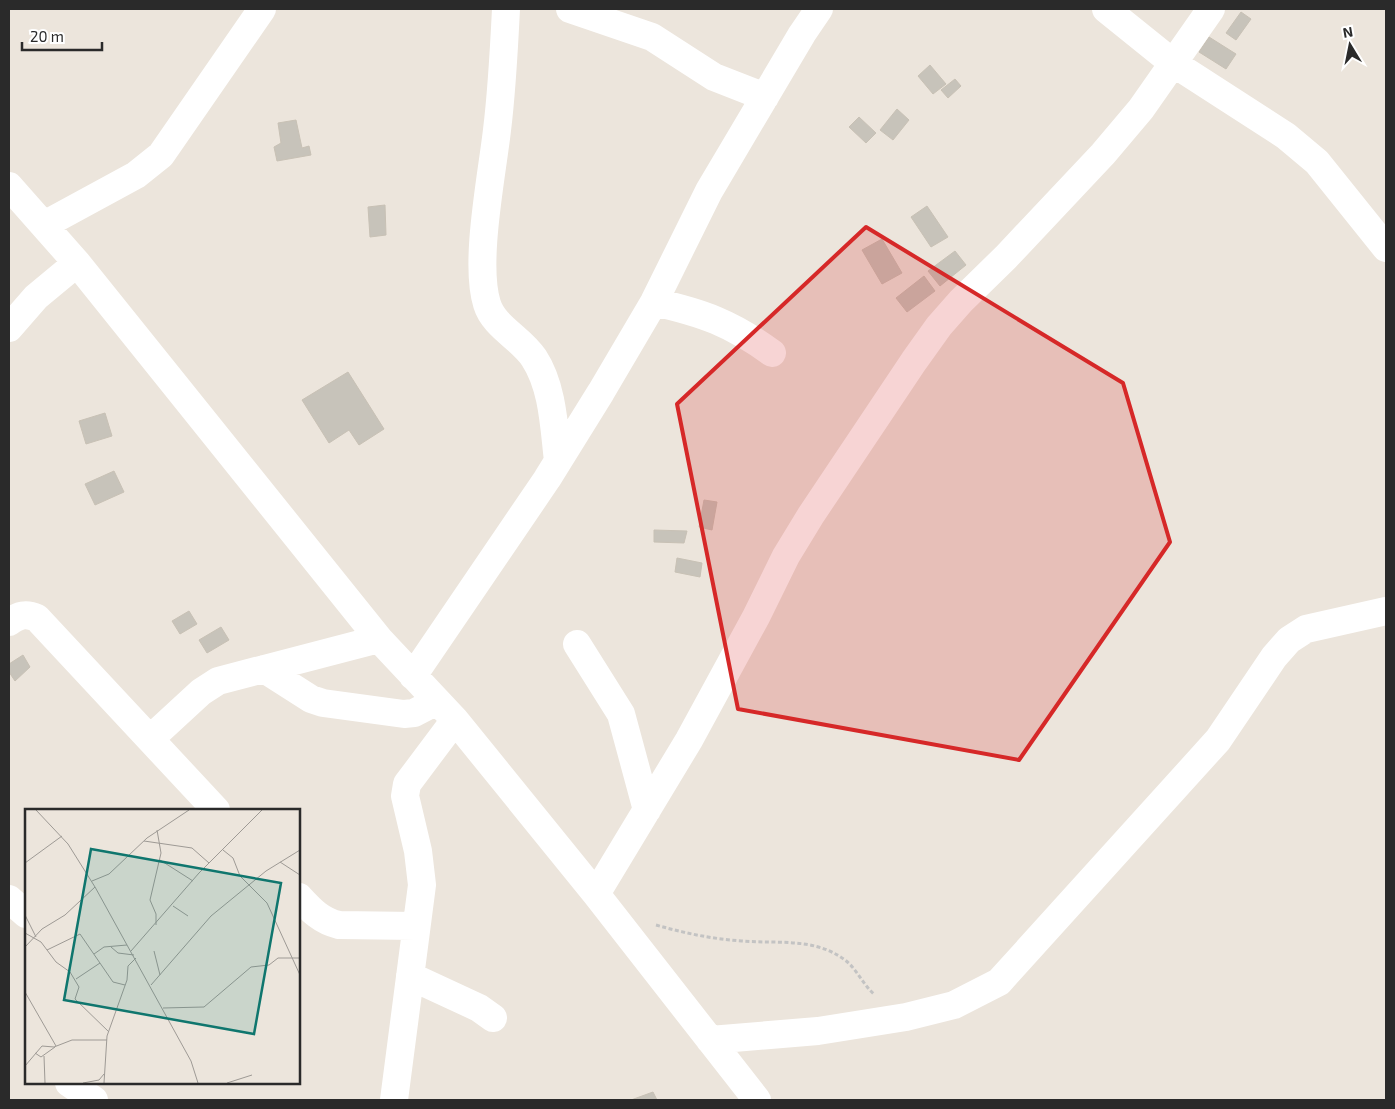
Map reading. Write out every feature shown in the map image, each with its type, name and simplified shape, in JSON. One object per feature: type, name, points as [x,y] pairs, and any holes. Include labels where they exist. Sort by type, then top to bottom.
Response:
[{"type":"street","points":[[44,225],[136,175],[161,155],[262,9]]},
{"type":"street","points":[[506,9],[501,98],[484,242],[484,286],[487,304],[493,314],[534,358],[544,380],[552,414],[558,461]]},
{"type":"street","points":[[570,9],[652,37],[714,77],[765,97]]},
{"type":"street","points":[[413,676],[558,461],[654,302],[710,191],[802,34],[819,9]]},
{"type":"street","points":[[1106,9],[1174,63],[1255,114],[1311,157],[1348,199],[1386,248]]},
{"type":"street","points":[[596,894],[707,707],[786,556],[914,361],[961,301],[1006,258],[1103,154],[1141,109],[1211,9]]},
{"type":"street","points":[[9,186],[77,263],[379,639],[446,710],[596,894],[757,1100]]},
{"type":"street","points":[[9,328],[36,297],[77,263]]},
{"type":"street","points":[[654,302],[710,316],[739,331],[772,353]]},
{"type":"street","points":[[710,1040],[818,1031],[906,1017],[954,1005],[999,982],[1218,740],[1274,658],[1289,640],[1306,629],[1386,611]]},
{"type":"street","points":[[9,622],[21,615],[29,614],[37,618],[150,739],[203,806]]},
{"type":"street","points":[[150,739],[201,692],[218,682],[379,639]]},
{"type":"street","points":[[577,644],[622,714],[646,810]]},
{"type":"street","points":[[264,669],[311,699],[323,703],[404,714],[446,710]]},
{"type":"street","points":[[394,1100],[422,885],[418,851],[405,796],[407,784],[446,710]]},
{"type":"street","points":[[300,898],[320,918],[330,923],[339,925],[416,926]]},
{"type":"street","points":[[9,899],[25,913]]},
{"type":"street","points":[[410,976],[472,1004],[493,1018]]},
{"type":"street","points":[[70,1084],[94,1100]]},
{"type":"path","points":[[651,923],[706,938],[803,943],[828,949],[847,961],[866,987],[885,1004],[906,1017]]},
{"type":"highlighted area","points":[[866,227],[1123,383],[1170,542],[1019,760],[738,709],[677,404]]},
{"type":"building","points":[[1241,12],[1251,19],[1236,40],[1226,33]]},
{"type":"building","points":[[1209,37],[1236,54],[1226,69],[1199,52]]},
{"type":"building","points":[[930,65],[946,84],[933,94],[918,76]]},
{"type":"building","points":[[955,79],[961,86],[948,98],[941,90]]},
{"type":"building","points":[[897,109],[909,120],[893,140],[880,130]]},
{"type":"building","points":[[859,117],[876,133],[866,143],[849,127]]},
{"type":"building","points":[[296,120],[302,148],[309,146],[311,155],[277,161],[274,147],[281,143],[278,123]]},
{"type":"building","points":[[385,205],[386,235],[370,237],[368,207]]},
{"type":"building","points":[[927,206],[948,237],[931,247],[911,217]]},
{"type":"building","points":[[882,239],[902,273],[882,284],[862,250]]},
{"type":"building","points":[[955,251],[966,265],[940,286],[928,271]]},
{"type":"building","points":[[924,276],[935,291],[907,312],[896,298]]},
{"type":"building","points":[[348,372],[384,429],[359,445],[349,430],[329,443],[302,400]]},
{"type":"building","points":[[105,413],[112,436],[86,444],[79,421]]},
{"type":"building","points":[[114,471],[124,492],[95,505],[85,484]]},
{"type":"building","points":[[704,500],[717,502],[712,530],[699,527]]},
{"type":"building","points":[[654,530],[687,531],[684,543],[654,542]]},
{"type":"building","points":[[677,558],[702,563],[700,577],[675,572]]},
{"type":"building","points":[[189,611],[197,624],[180,634],[172,621]]},
{"type":"building","points":[[221,627],[229,640],[207,653],[199,640]]},
{"type":"building","points":[[23,655],[30,667],[15,681],[9,672],[9,664]]},
{"type":"building","points":[[653,1092],[657,1100],[631,1100]]}]
